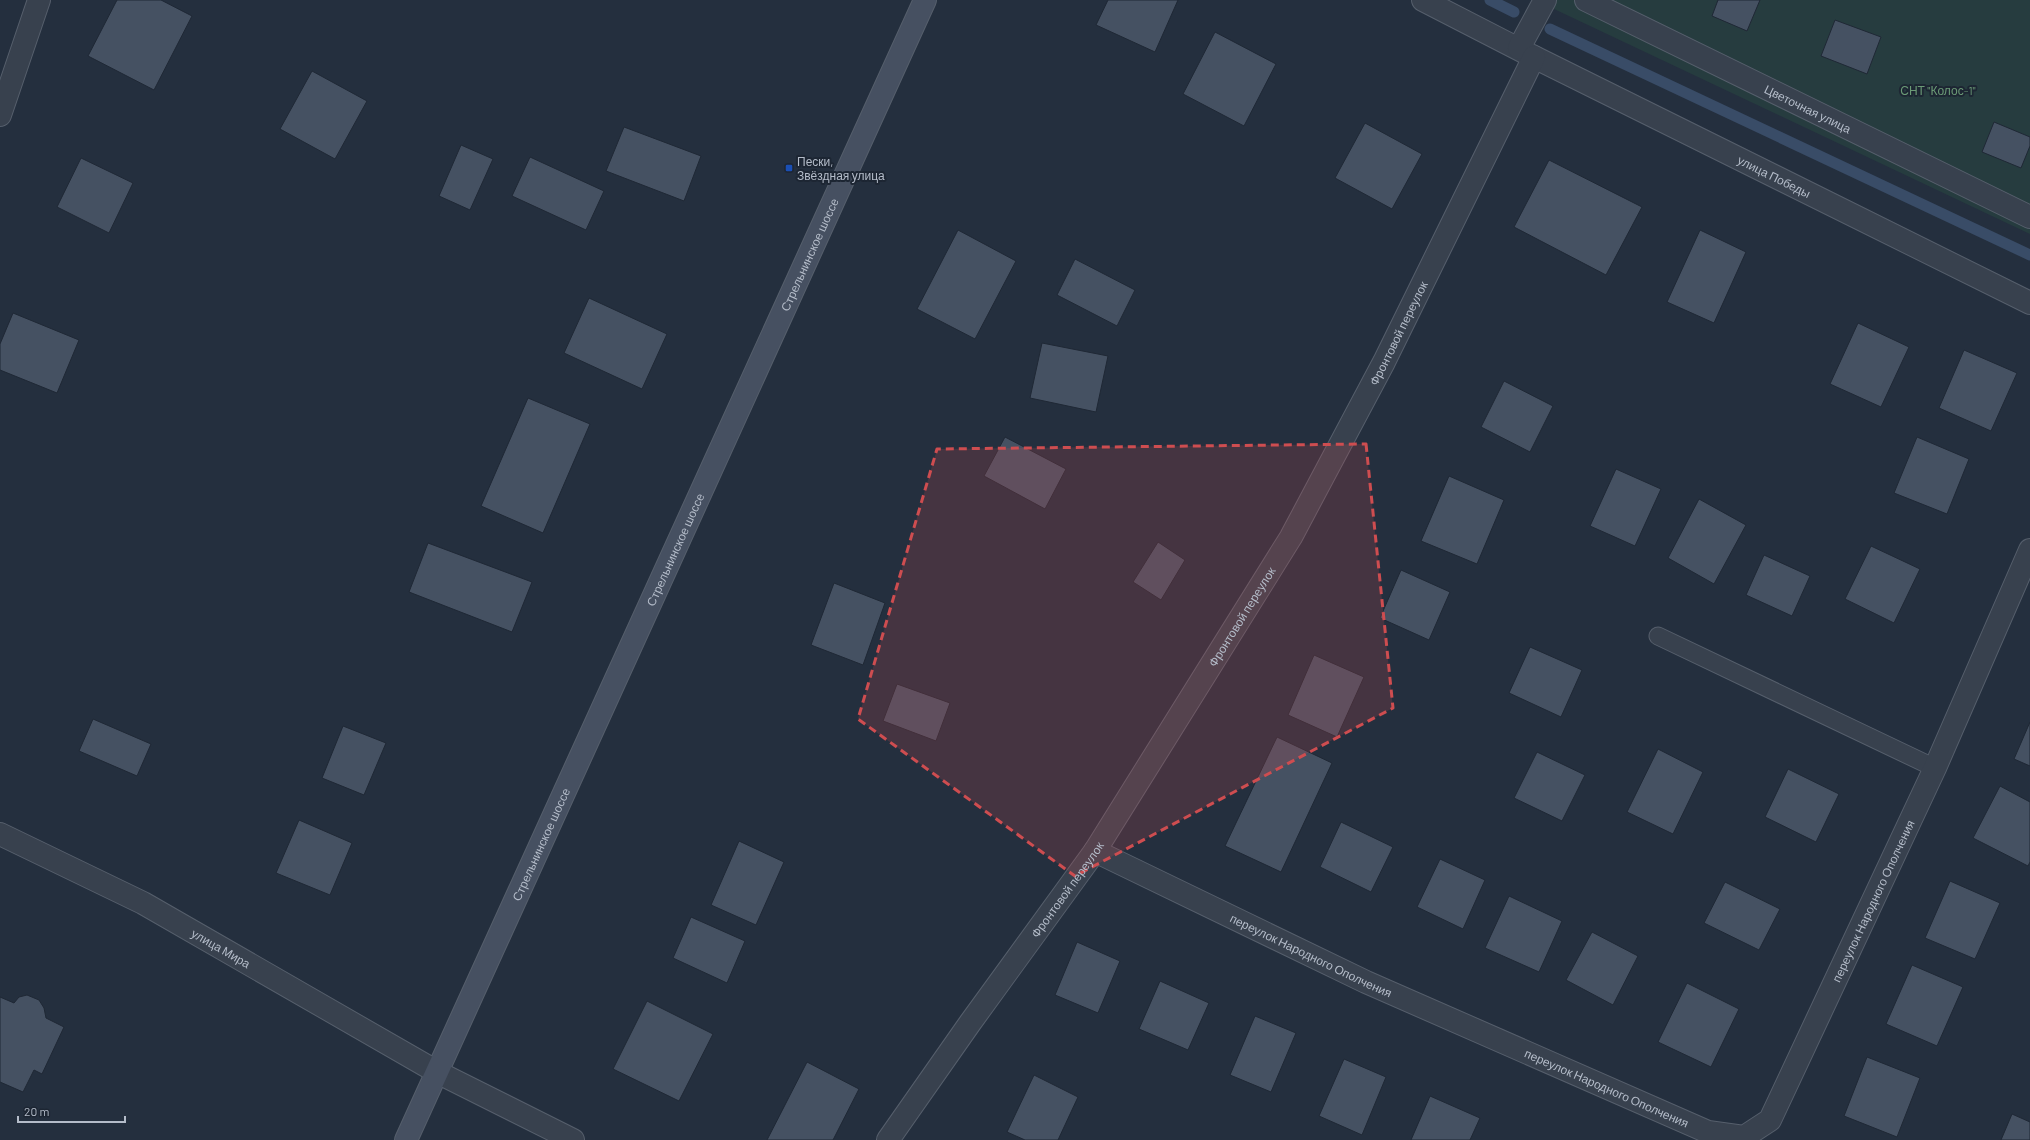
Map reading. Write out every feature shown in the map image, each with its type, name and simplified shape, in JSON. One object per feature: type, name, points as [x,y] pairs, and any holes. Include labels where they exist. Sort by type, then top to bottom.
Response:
[{"type":"main road","name":"Стрельнинское шоссе","points":[[406,1140],[925,0]]},
{"type":"street","points":[[0,115],[39,0]]},
{"type":"street","name":"улица Победы","points":[[1423,0],[1526,53],[2030,303]]},
{"type":"street","name":"Фронтовой переулок","points":[[888,1140],[970,1023],[1095,851],[1291,538],[1384,362],[1526,53],[1545,0]]},
{"type":"street","name":"Цветочная улица","points":[[1586,0],[2030,217]]},
{"type":"street","name":"переулок Народного Ополчения","points":[[1095,851],[1366,982],[1708,1132],[1744,1137],[1770,1120],[1935,768],[2030,550]]},
{"type":"street","name":"улица Мира","points":[[0,834],[143,903],[437,1072],[573,1140]]},
{"type":"lane","points":[[1658,636],[1935,768]]},
{"type":"highlighted area","points":[[1366,444],[1393,708],[1075,876],[858,719],[937,449]]},
{"type":"green space","name":"СНТ \"Колос-1\"","points":[[1535,0],[2030,0],[2030,234]]},
{"type":"building","points":[[117,0],[161,0],[192,16],[154,90],[88,56]]},
{"type":"building","points":[[1108,0],[1178,0],[1155,52],[1096,25]]},
{"type":"building","points":[[1718,0],[1760,0],[1747,31],[1712,16]]},
{"type":"building","points":[[1835,20],[1881,37],[1867,74],[1821,56]]},
{"type":"building","points":[[1215,32],[1276,64],[1244,126],[1183,94]]},
{"type":"building","points":[[312,71],[367,101],[335,159],[280,129]]},
{"type":"building","points":[[1994,122],[2030,137],[2030,146],[2021,168],[1982,152]]},
{"type":"building","points":[[1365,123],[1422,154],[1392,209],[1335,178]]},
{"type":"building","points":[[624,127],[701,156],[684,201],[606,171]]},
{"type":"building","points":[[461,145],[493,159],[470,210],[439,196]]},
{"type":"building","points":[[530,157],[604,191],[586,230],[512,196]]},
{"type":"building","points":[[81,158],[133,183],[109,233],[57,207]]},
{"type":"building","points":[[1549,160],[1642,207],[1606,275],[1514,227]]},
{"type":"building","points":[[958,230],[1016,261],[975,339],[917,309]]},
{"type":"building","points":[[1700,230],[1746,252],[1714,323],[1667,302]]},
{"type":"building","points":[[1075,259],[1135,290],[1117,326],[1057,295]]},
{"type":"building","points":[[589,298],[667,334],[642,389],[564,353]]},
{"type":"building","points":[[13,313],[79,340],[57,393],[0,370],[0,344]]},
{"type":"building","points":[[1858,323],[1909,347],[1881,407],[1830,384]]},
{"type":"building","points":[[1042,343],[1108,356],[1096,412],[1030,398]]},
{"type":"building","points":[[1964,350],[2017,373],[1991,431],[1939,408]]},
{"type":"building","points":[[1504,381],[1553,406],[1530,452],[1481,427]]},
{"type":"building","points":[[528,398],[590,424],[543,533],[481,506]]},
{"type":"building","points":[[1005,437],[1066,469],[1045,509],[984,476]]},
{"type":"building","points":[[1917,437],[1969,459],[1947,514],[1894,493]]},
{"type":"building","points":[[1616,469],[1661,489],[1635,546],[1590,526]]},
{"type":"building","points":[[1449,476],[1504,500],[1477,564],[1421,541]]},
{"type":"building","points":[[1699,499],[1746,525],[1714,584],[1668,558]]},
{"type":"building","points":[[1158,542],[1185,560],[1161,600],[1133,582]]},
{"type":"building","points":[[428,543],[532,582],[512,632],[409,592]]},
{"type":"building","points":[[1871,546],[1920,569],[1894,623],[1845,599]]},
{"type":"building","points":[[1764,555],[1810,576],[1792,616],[1746,595]]},
{"type":"building","points":[[1401,570],[1450,592],[1429,640],[1380,618]]},
{"type":"building","points":[[834,583],[885,603],[863,665],[811,645]]},
{"type":"building","points":[[1530,647],[1582,670],[1561,717],[1509,693]]},
{"type":"building","points":[[1314,655],[1364,677],[1337,737],[1288,715]]},
{"type":"building","points":[[897,684],[950,703],[936,741],[883,721]]},
{"type":"building","points":[[93,719],[151,744],[137,776],[79,751]]},
{"type":"building","points":[[2030,722],[2030,766],[2014,759]]},
{"type":"building","points":[[343,726],[386,743],[364,795],[322,778]]},
{"type":"building","points":[[1277,737],[1332,763],[1281,872],[1225,846]]},
{"type":"building","points":[[1658,749],[1703,772],[1673,834],[1627,812]]},
{"type":"building","points":[[1537,752],[1585,775],[1562,821],[1514,798]]},
{"type":"building","points":[[1788,769],[1839,794],[1816,842],[1765,817]]},
{"type":"building","points":[[2000,786],[2030,802],[2030,862],[2028,866],[1973,838]]},
{"type":"building","points":[[299,820],[352,843],[330,895],[276,873]]},
{"type":"building","points":[[1341,822],[1393,847],[1371,892],[1320,867]]},
{"type":"building","points":[[739,841],[784,862],[756,925],[711,905]]},
{"type":"building","points":[[1440,859],[1485,880],[1463,929],[1417,907]]},
{"type":"building","points":[[1950,881],[2000,903],[1975,959],[1925,938]]},
{"type":"building","points":[[1725,882],[1780,909],[1759,950],[1704,923]]},
{"type":"building","points":[[1509,896],[1562,921],[1539,972],[1485,948]]},
{"type":"building","points":[[691,917],[745,941],[727,983],[673,958]]},
{"type":"building","points":[[1592,932],[1638,956],[1613,1005],[1566,980]]},
{"type":"building","points":[[1077,942],[1120,961],[1098,1013],[1055,995]]},
{"type":"building","points":[[1912,965],[1963,987],[1937,1046],[1886,1024]]},
{"type":"building","points":[[1160,981],[1209,1003],[1188,1050],[1139,1029]]},
{"type":"building","points":[[1687,983],[1739,1009],[1711,1067],[1658,1042]]},
{"type":"building","points":[[27,995],[39,1000],[44,1008],[46,1018],[64,1027],[42,1074],[34,1070],[23,1092],[0,1082],[0,997],[14,1003],[19,997]]},
{"type":"building","points":[[647,1001],[713,1034],[679,1101],[613,1069]]},
{"type":"building","points":[[1255,1016],[1296,1033],[1271,1092],[1230,1075]]},
{"type":"building","points":[[1867,1057],[1920,1078],[1897,1137],[1844,1116]]},
{"type":"building","points":[[1344,1059],[1386,1077],[1362,1135],[1319,1116]]},
{"type":"building","points":[[807,1062],[859,1089],[833,1140],[767,1140]]},
{"type":"building","points":[[1034,1075],[1078,1097],[1058,1140],[1025,1140],[1007,1132]]},
{"type":"building","points":[[1430,1096],[1480,1118],[1470,1140],[1411,1140]]},
{"type":"building","points":[[2012,1114],[2030,1122],[2030,1140],[2001,1140]]},
{"type":"waterway","points":[[1490,0],[1514,12]]},
{"type":"waterway","points":[[1550,29],[2030,255]]},
{"type":"place","name":"Пески, Звёздная улица","points":[[789,168]]}]
